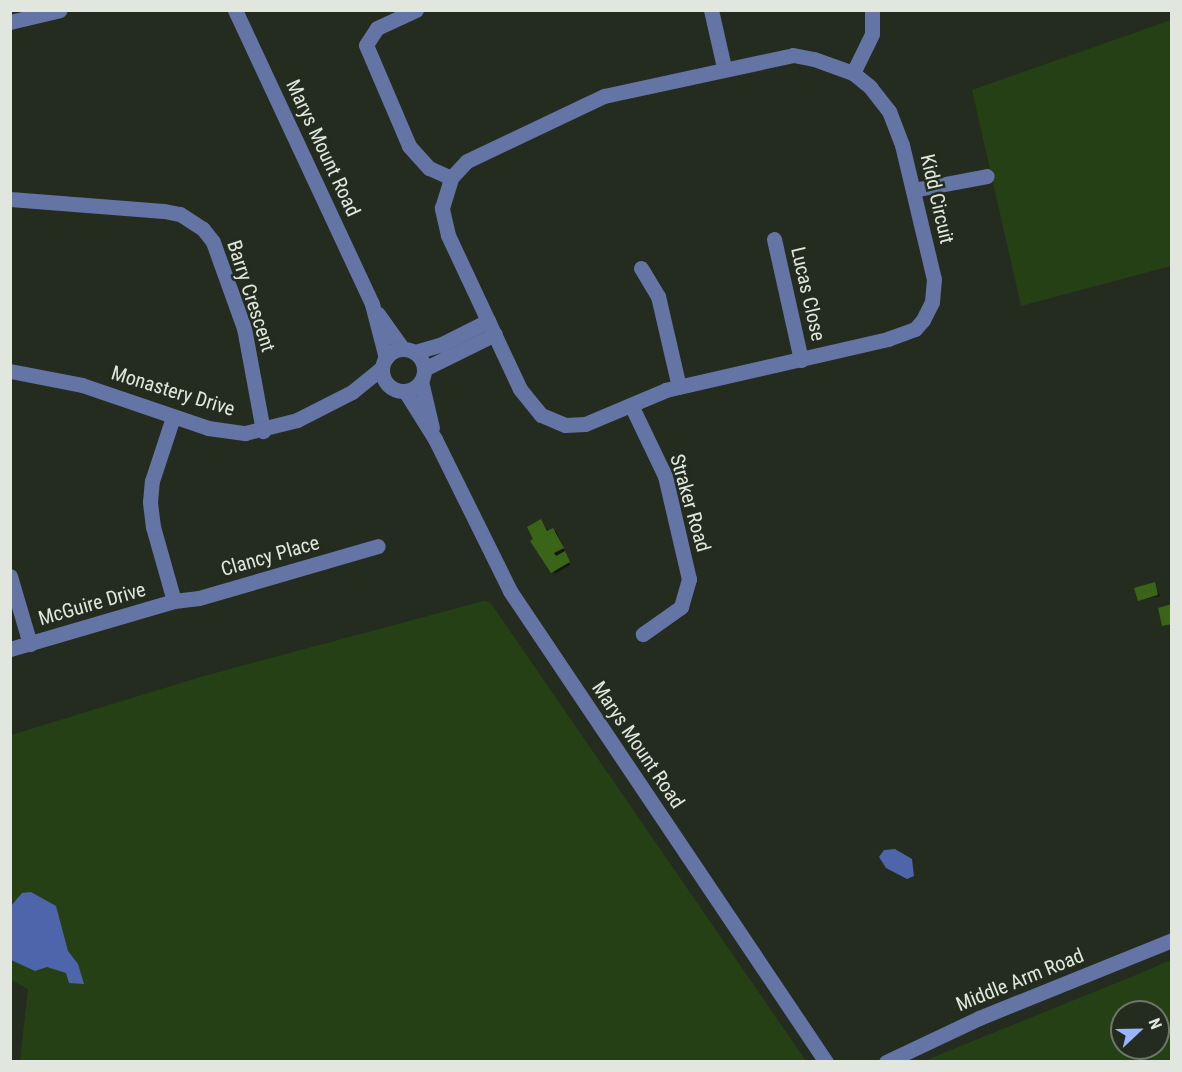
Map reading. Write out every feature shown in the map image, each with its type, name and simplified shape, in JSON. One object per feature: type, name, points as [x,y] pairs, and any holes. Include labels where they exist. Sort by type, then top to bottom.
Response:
[{"type":"street","points":[[10,22],[60,10]]},
{"type":"street","name":"Marys Mount Road","points":[[235,10],[372,304],[384,363],[398,388],[435,439],[510,591],[826,1062]]},
{"type":"street","points":[[416,10],[377,28],[366,45],[409,146],[423,163],[451,178]]},
{"type":"street","points":[[711,10],[724,67]]},
{"type":"street","points":[[853,73],[872,34],[872,10]]},
{"type":"street","name":"Kidd Circuit","points":[[793,55],[814,58],[853,73],[870,87],[889,111],[913,190],[934,279],[932,302],[923,320],[903,335],[679,387],[585,424],[552,421],[528,402],[491,328],[444,222],[443,198],[451,178],[467,161],[604,96],[724,67],[793,55]]},
{"type":"street","points":[[913,190],[987,176]]},
{"type":"street","name":"Barry Crescent","points":[[10,199],[164,211],[180,214],[203,229],[213,242],[244,328],[263,431]]},
{"type":"street","name":"Lucas Close","points":[[774,238],[801,360]]},
{"type":"street","points":[[641,268],[658,296],[679,387]]},
{"type":"street","name":"Marys Mount Road","points":[[372,304],[409,350],[423,375],[435,439]]},
{"type":"street","points":[[398,388],[423,375],[491,328]]},
{"type":"street","name":"Monastery Drive","points":[[10,371],[82,385],[173,417],[228,432],[263,431],[352,392],[384,363],[409,350],[440,345],[491,328]]},
{"type":"street","name":"Monastery Drive","points":[[352,392],[398,388]]},
{"type":"street","name":"Straker Road","points":[[631,405],[665,476],[688,579],[681,607],[643,634]]},
{"type":"street","name":"McGuire Drive","points":[[10,650],[174,601],[153,527],[150,502],[153,480],[173,417]]},
{"type":"street","name":"Clancy Place","points":[[174,601],[199,598],[378,546]]},
{"type":"street","points":[[10,576],[30,644]]},
{"type":"street","name":"Middle Arm Road","points":[[886,1062],[979,1018],[1172,940]]},
{"type":"green space","points":[[1171,20],[1171,266],[1021,306],[972,90]]},
{"type":"green space","points":[[484,601],[490,602],[806,1061],[20,1061],[28,989],[11,980],[11,735],[204,676]]},
{"type":"green space","points":[[1171,960],[1171,1061],[924,1061],[1131,977]]},
{"type":"water","points":[[895,849],[912,859],[914,876],[907,879],[886,868],[879,857],[884,850]]},
{"type":"water","points":[[31,892],[56,906],[68,951],[78,964],[84,984],[69,983],[66,973],[47,967],[35,971],[11,960],[11,906],[22,893]]},
{"type":"building","points":[[541,519],[547,531],[553,528],[564,548],[554,553],[556,556],[565,551],[570,562],[551,573],[530,541],[533,539],[527,527]]},
{"type":"building","points":[[1155,582],[1158,595],[1138,601],[1134,588]]},
{"type":"building","points":[[1172,604],[1172,624],[1162,626],[1158,608]]}]
